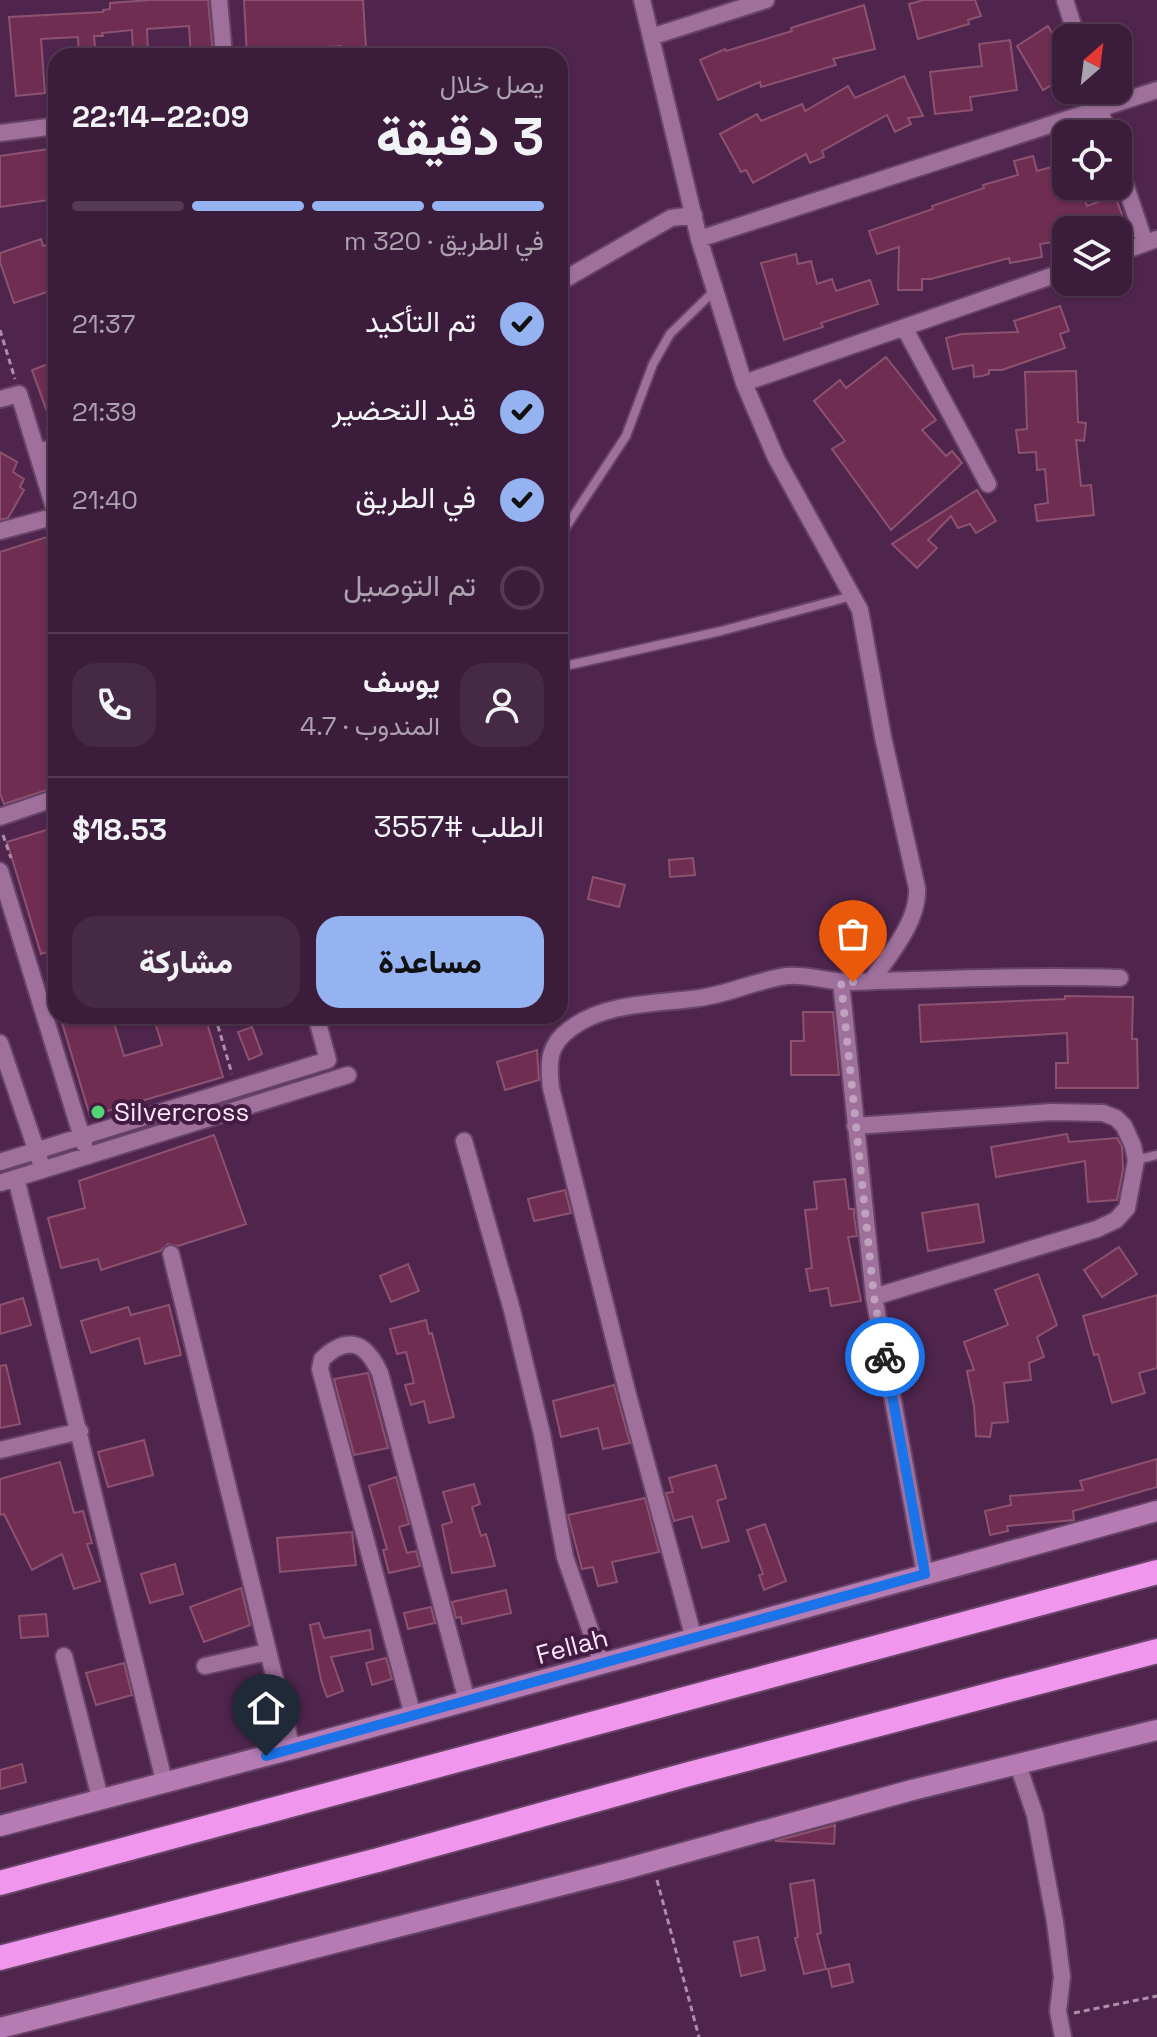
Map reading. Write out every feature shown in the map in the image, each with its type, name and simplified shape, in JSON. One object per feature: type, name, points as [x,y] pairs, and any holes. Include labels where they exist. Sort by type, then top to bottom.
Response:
[{"type":"highway","points":[[0,1883],[1157,1572]]},
{"type":"highway","points":[[0,1958],[1157,1651]]},
{"type":"street","points":[[219,0],[223,48]]},
{"type":"street","points":[[642,0],[699,239],[744,383],[776,458],[860,610],[918,901],[872,980]]},
{"type":"street","points":[[651,37],[766,0]]},
{"type":"street","points":[[1065,0],[1073,24]]},
{"type":"street","points":[[699,239],[1157,90]]},
{"type":"street","points":[[1099,104],[1104,120]]},
{"type":"street","points":[[0,133],[48,127]]},
{"type":"street","points":[[1132,196],[1151,241],[1132,248]]},
{"type":"street","points":[[568,277],[671,218],[694,215]]},
{"type":"street","points":[[744,383],[1052,276]]},
{"type":"street","points":[[905,329],[988,484]]},
{"type":"street","points":[[0,399],[19,394],[48,488]]},
{"type":"street","points":[[37,452],[48,449]]},
{"type":"street","points":[[0,531],[48,517]]},
{"type":"street","points":[[0,817],[48,801]]},
{"type":"street","points":[[0,871],[88,1156]]},
{"type":"street","points":[[694,1639],[628,1395],[551,1088],[549,1055],[556,1042],[571,1028],[597,1014],[706,997],[789,976],[841,982],[1026,976],[1120,978]]},
{"type":"street","points":[[841,982],[874,1297],[925,1574]]},
{"type":"street","points":[[0,1162],[328,1060],[318,1024]]},
{"type":"street","points":[[0,1043],[43,1170]]},
{"type":"street","points":[[164,1781],[80,1431],[8,1181],[348,1075]]},
{"type":"street","points":[[855,1126],[1052,1112],[1103,1113],[1116,1118],[1124,1126],[1136,1160],[1127,1208],[1116,1220],[1097,1229],[874,1297]]},
{"type":"street","points":[[464,1141],[512,1310],[542,1434],[565,1557],[602,1664]]},
{"type":"street","points":[[171,1254],[292,1749]]},
{"type":"street","points":[[413,1716],[320,1369],[322,1359],[341,1346],[355,1345],[366,1349],[380,1373],[467,1701]]},
{"type":"street","points":[[0,1450],[80,1431]]},
{"type":"street","name":"Fellah","points":[[0,1826],[292,1749],[1157,1511]]},
{"type":"street","points":[[205,1666],[267,1652]]},
{"type":"street","points":[[64,1656],[100,1798]]},
{"type":"street","points":[[12,2029],[912,1790],[1157,1730]]},
{"type":"street","points":[[1018,1765],[1035,1815],[1055,1922],[1062,1977],[1058,2011],[1063,2037]]},
{"type":"lane","points":[[568,524],[626,436],[653,364],[670,334],[715,290]]},
{"type":"lane","points":[[568,665],[721,631],[854,596]]},
{"type":"lane","points":[[1136,1160],[1157,1155]]},
{"type":"path","points":[[0,330],[19,394]]},
{"type":"path","points":[[217,1024],[237,1089]]},
{"type":"path","points":[[652,1861],[699,2037]]},
{"type":"path","points":[[1058,2011],[1081,2012],[1157,1996]]},
{"type":"building","points":[[208,0],[212,48],[190,48],[189,26],[147,29],[148,48],[133,48],[132,30],[94,36],[95,48],[79,48],[78,37],[41,39],[45,93],[16,96],[9,17],[103,12],[110,9],[110,3]]},
{"type":"building","points":[[244,0],[363,0],[366,48],[247,48]]},
{"type":"building","points":[[924,0],[975,0],[981,16],[968,20],[969,24],[918,39],[909,4]]},
{"type":"building","points":[[864,5],[875,49],[833,59],[836,65],[761,87],[760,82],[718,100],[700,60],[725,49],[792,31],[791,28]]},
{"type":"building","points":[[1048,26],[1052,33],[1052,85],[1043,90],[1017,46]]},
{"type":"building","points":[[1010,40],[1017,90],[970,97],[972,110],[935,114],[930,72],[982,66],[979,44]]},
{"type":"building","points":[[904,76],[923,116],[908,118],[911,124],[895,132],[887,115],[822,151],[824,157],[810,163],[806,154],[753,183],[746,170],[741,172],[720,134],[757,114],[761,121],[802,104],[805,111],[848,86],[855,98]]},
{"type":"building","points":[[48,149],[48,200],[0,207],[0,156]]},
{"type":"building","points":[[1033,156],[1037,171],[1052,167],[1052,200],[1085,200],[1087,206],[1104,200],[1117,200],[1123,216],[1052,216],[1052,242],[1040,244],[1042,257],[1010,263],[1009,258],[922,279],[922,290],[898,290],[899,247],[877,254],[869,231],[933,209],[932,206],[984,188],[983,185],[1018,175],[1014,161]]},
{"type":"building","points":[[41,239],[43,246],[48,244],[48,292],[14,303],[0,262],[0,253]]},
{"type":"building","points":[[796,254],[798,264],[811,261],[817,284],[832,279],[836,291],[870,280],[878,304],[821,323],[823,327],[784,340],[761,263]]},
{"type":"building","points":[[1060,306],[1069,331],[1060,334],[1065,348],[1002,370],[989,370],[989,374],[982,376],[974,377],[973,365],[953,369],[946,338],[962,334],[1018,332],[1014,321]]},
{"type":"building","points":[[886,357],[936,420],[922,430],[946,456],[952,451],[962,463],[891,530],[832,449],[845,441],[814,401],[840,380],[846,388]]},
{"type":"building","points":[[48,364],[48,414],[32,370]]},
{"type":"building","points":[[1076,371],[1078,422],[1086,423],[1084,441],[1076,440],[1081,486],[1091,485],[1094,515],[1037,521],[1035,505],[1048,503],[1045,469],[1037,470],[1036,452],[1019,453],[1016,430],[1027,429],[1025,372]]},
{"type":"building","points":[[0,452],[17,462],[13,472],[24,479],[20,487],[24,490],[8,518],[0,520]]},
{"type":"building","points":[[977,490],[996,521],[976,533],[970,524],[958,528],[951,516],[928,540],[937,548],[917,568],[892,544]]},
{"type":"building","points":[[48,537],[48,790],[4,804],[0,793],[0,552]]},
{"type":"building","points":[[48,829],[48,952],[41,954],[7,842]]},
{"type":"building","points":[[693,858],[695,875],[670,877],[669,860]]},
{"type":"building","points":[[593,877],[625,885],[619,907],[588,899]]},
{"type":"building","points":[[1065,996],[1133,997],[1132,1039],[1137,1039],[1138,1088],[1056,1088],[1056,1063],[1068,1063],[1067,1033],[921,1042],[919,1005],[1065,999]]},
{"type":"building","points":[[803,1012],[833,1012],[839,1075],[791,1075],[791,1041],[804,1041]]},
{"type":"building","points":[[62,1024],[114,1024],[124,1056],[162,1045],[155,1024],[207,1024],[223,1077],[90,1116]]},
{"type":"building","points":[[252,1027],[262,1054],[249,1060],[238,1032]]},
{"type":"building","points":[[537,1050],[539,1080],[505,1090],[497,1062]]},
{"type":"building","points":[[1067,1134],[1069,1142],[1117,1138],[1122,1147],[1123,1169],[1117,1200],[1088,1202],[1085,1161],[996,1177],[991,1147]]},
{"type":"building","points":[[214,1135],[246,1224],[178,1246],[168,1244],[160,1251],[101,1270],[98,1259],[61,1268],[48,1218],[85,1208],[79,1181]]},
{"type":"building","points":[[845,1179],[849,1209],[854,1209],[857,1236],[848,1237],[861,1301],[831,1306],[828,1288],[810,1291],[806,1269],[812,1268],[805,1210],[817,1209],[814,1182]]},
{"type":"building","points":[[565,1190],[571,1213],[534,1221],[528,1199]]},
{"type":"building","points":[[978,1204],[984,1242],[928,1251],[922,1213]]},
{"type":"building","points":[[1119,1247],[1137,1274],[1102,1297],[1084,1270]]},
{"type":"building","points":[[408,1264],[419,1291],[391,1302],[380,1276]]},
{"type":"building","points":[[1038,1274],[1057,1325],[1037,1337],[1044,1357],[1029,1363],[1031,1380],[1004,1383],[1008,1422],[992,1423],[990,1437],[976,1436],[967,1371],[974,1370],[964,1342],[1008,1325],[995,1290]]},
{"type":"building","points":[[1157,1295],[1157,1368],[1139,1373],[1145,1393],[1112,1403],[1083,1316]]},
{"type":"building","points":[[23,1298],[31,1325],[0,1334],[0,1305]]},
{"type":"building","points":[[169,1305],[181,1355],[145,1364],[139,1338],[91,1353],[81,1321],[128,1307],[131,1315]]},
{"type":"building","points":[[426,1320],[454,1417],[429,1423],[424,1401],[411,1405],[405,1385],[414,1383],[406,1352],[397,1354],[390,1329]]},
{"type":"building","points":[[6,1365],[20,1424],[0,1428],[0,1366]]},
{"type":"building","points":[[368,1373],[388,1448],[354,1455],[334,1379]]},
{"type":"building","points":[[614,1385],[630,1443],[603,1449],[598,1428],[561,1437],[553,1401]]},
{"type":"building","points":[[144,1440],[153,1475],[108,1487],[98,1452]]},
{"type":"building","points":[[1157,1459],[1157,1487],[1073,1511],[1074,1520],[1007,1526],[1008,1531],[990,1535],[985,1511],[1011,1505],[1010,1496],[1083,1490],[1080,1481]]},
{"type":"building","points":[[60,1462],[74,1513],[83,1511],[92,1543],[87,1544],[100,1581],[74,1589],[62,1554],[32,1570],[4,1514],[0,1515],[0,1479]]},
{"type":"building","points":[[716,1465],[726,1498],[717,1501],[729,1541],[702,1548],[692,1516],[674,1521],[666,1493],[673,1492],[669,1478]]},
{"type":"building","points":[[396,1477],[409,1524],[399,1527],[407,1553],[416,1551],[420,1566],[389,1573],[383,1550],[387,1549],[369,1486]]},
{"type":"building","points":[[474,1484],[480,1504],[472,1507],[481,1536],[486,1534],[495,1566],[452,1573],[442,1525],[452,1522],[443,1492]]},
{"type":"building","points":[[645,1498],[659,1552],[612,1562],[617,1582],[598,1586],[593,1567],[582,1569],[568,1515]]},
{"type":"building","points":[[765,1524],[786,1581],[764,1590],[759,1575],[763,1574],[747,1530]]},
{"type":"building","points":[[352,1532],[356,1565],[280,1572],[277,1538]]},
{"type":"building","points":[[175,1564],[183,1594],[150,1603],[141,1574]]},
{"type":"building","points":[[241,1588],[250,1625],[204,1642],[190,1607]]},
{"type":"building","points":[[506,1590],[511,1613],[462,1624],[461,1617],[456,1618],[452,1602]]},
{"type":"building","points":[[431,1607],[435,1623],[408,1629],[404,1613]]},
{"type":"building","points":[[46,1614],[48,1636],[21,1638],[19,1616]]},
{"type":"building","points":[[319,1623],[324,1638],[370,1630],[373,1649],[331,1657],[343,1691],[327,1697],[310,1625]]},
{"type":"building","points":[[386,1658],[392,1679],[372,1685],[366,1663]]},
{"type":"building","points":[[124,1663],[132,1695],[96,1705],[86,1673]]},
{"type":"building","points":[[22,1764],[26,1782],[0,1789],[0,1770]]},
{"type":"building","points":[[835,1825],[834,1844],[775,1841]]},
{"type":"building","points":[[814,1880],[821,1933],[817,1934],[826,1969],[804,1974],[795,1938],[798,1937],[790,1884]]},
{"type":"building","points":[[758,1937],[765,1970],[741,1976],[734,1942]]},
{"type":"building","points":[[849,1964],[853,1982],[832,1987],[828,1969]]},
{"type":"way so far","points":[[853,982],[841,982],[874,1297],[885,1357]]},
{"type":"place","name":"Silvercross","points":[[98,1112]]},
{"type":"route","points":[[266,1756],[925,1574],[885,1357]]}]
